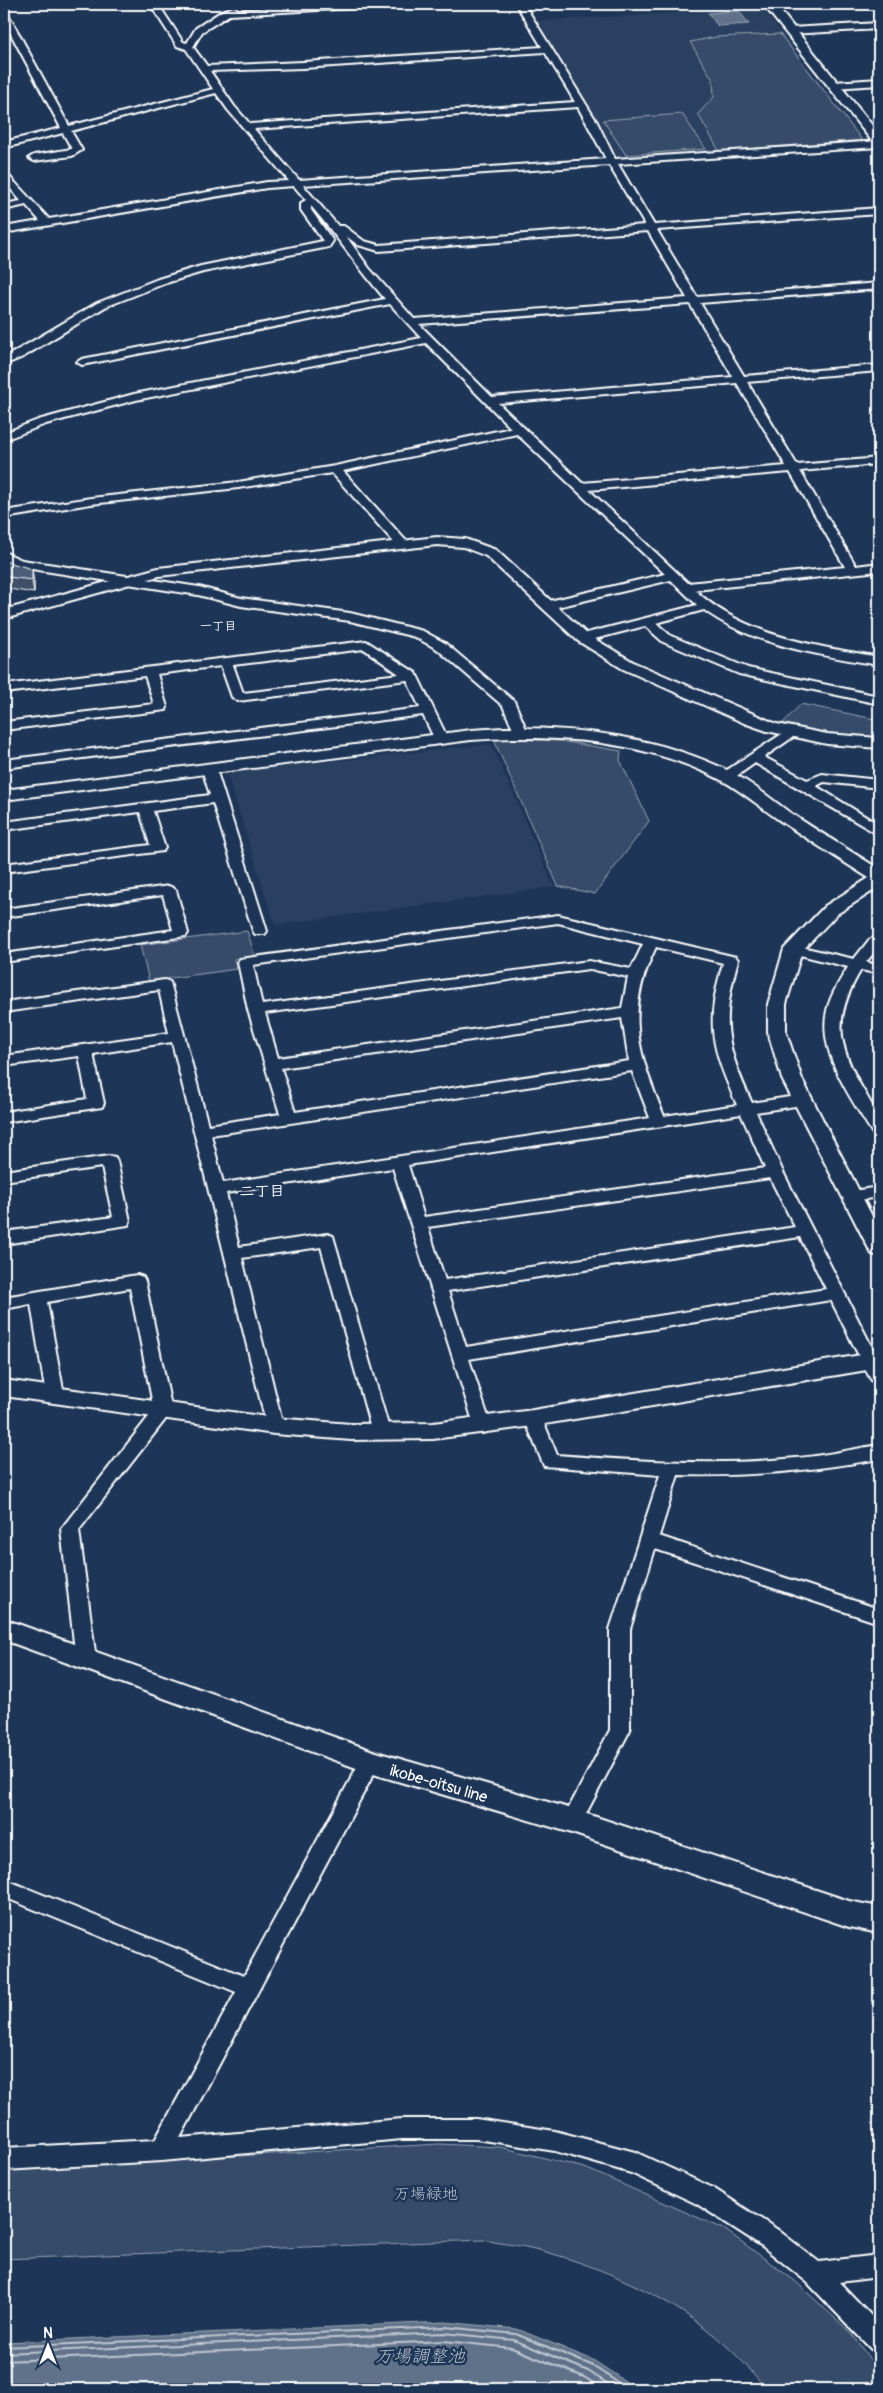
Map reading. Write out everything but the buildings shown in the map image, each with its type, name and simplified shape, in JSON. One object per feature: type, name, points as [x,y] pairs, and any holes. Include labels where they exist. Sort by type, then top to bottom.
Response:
[{"type":"main road","points":[[770,4],[879,143]]},
{"type":"main road","name":"ikobe-oitsu line","points":[[4,1629],[370,1762],[572,1821],[849,1914],[879,1920]]},
{"type":"street","points":[[154,4],[180,44],[189,47],[203,69],[248,127],[332,224],[365,270],[411,322],[520,430],[685,587],[706,606],[732,621],[774,638],[879,661]]},
{"type":"street","points":[[189,47],[199,30],[243,4]]},
{"type":"street","points":[[225,13],[389,4]]},
{"type":"street","points":[[520,4],[853,570]]},
{"type":"street","points":[[4,14],[77,150],[76,152],[34,158]]},
{"type":"street","points":[[790,31],[879,26]]},
{"type":"street","points":[[203,69],[303,65],[548,49]]},
{"type":"street","points":[[834,85],[879,82]]},
{"type":"street","points":[[4,145],[219,90]]},
{"type":"street","points":[[248,127],[580,104]]},
{"type":"street","points":[[4,230],[267,184],[879,143]]},
{"type":"street","points":[[4,176],[7,186],[28,202],[46,222]]},
{"type":"street","points":[[4,362],[19,355],[101,305],[162,281],[202,269],[326,245],[328,241],[306,210],[306,203],[311,201]]},
{"type":"street","points":[[4,206],[28,202]]},
{"type":"street","points":[[332,224],[341,228],[361,243],[379,248],[879,211]]},
{"type":"street","points":[[411,322],[879,286]]},
{"type":"street","points":[[82,362],[392,301]]},
{"type":"street","points":[[4,437],[42,422],[85,412],[134,397],[428,340]]},
{"type":"street","points":[[491,400],[879,368]]},
{"type":"street","points":[[4,515],[91,501],[238,485],[335,469],[520,430]]},
{"type":"street","points":[[580,487],[879,461]]},
{"type":"street","points":[[335,469],[403,545]]},
{"type":"street","points":[[4,615],[132,579],[190,568],[403,545],[452,542],[480,547],[490,553],[583,638],[629,666],[750,720],[791,732],[827,739],[879,743]]},
{"type":"street","points":[[4,556],[19,563],[199,590],[241,602],[350,617],[419,634],[448,652],[509,704],[520,731]]},
{"type":"street","points":[[685,587],[879,567]]},
{"type":"street","points":[[549,605],[673,576]]},
{"type":"street","points":[[583,638],[706,606]]},
{"type":"street","points":[[647,621],[667,639],[744,671],[879,700]]},
{"type":"street","points":[[4,689],[366,645],[411,676],[441,739]]},
{"type":"street","points":[[226,662],[238,697],[411,676]]},
{"type":"street","points":[[4,726],[161,707],[150,671]]},
{"type":"street","points":[[4,764],[428,711]]},
{"type":"street","points":[[4,794],[441,739],[520,731],[572,734],[630,743],[665,753],[726,777],[879,878],[831,910],[793,949],[777,1004],[777,1032],[783,1055],[802,1100],[879,1249]]},
{"type":"street","points":[[726,777],[791,732]]},
{"type":"street","points":[[756,757],[806,784],[879,831]]},
{"type":"street","points":[[209,769],[260,931]]},
{"type":"street","points":[[806,784],[822,778],[879,784]]},
{"type":"street","points":[[4,826],[218,798]]},
{"type":"street","points":[[4,868],[158,848],[145,808]]},
{"type":"street","points":[[4,913],[169,890],[181,933],[4,958]]},
{"type":"street","points":[[4,1388],[274,1426],[351,1432],[382,1432],[482,1426],[877,1366],[836,1293],[775,1172],[726,1063],[720,1026],[721,996],[730,960],[558,919],[245,962],[256,1010],[288,1116]]},
{"type":"street","points":[[879,939],[857,964],[838,1002],[832,1020],[836,1046],[844,1066],[879,1130]]},
{"type":"street","points":[[651,942],[636,974],[629,1012],[637,1065],[660,1122]]},
{"type":"street","points":[[793,949],[879,970]]},
{"type":"street","points":[[256,1010],[589,965],[636,974]]},
{"type":"street","points":[[4,1007],[165,985],[201,1131],[234,1253],[274,1426]]},
{"type":"street","points":[[272,1064],[629,1012]]},
{"type":"street","points":[[4,1061],[178,1036]]},
{"type":"street","points":[[4,1117],[96,1103],[85,1050]]},
{"type":"street","points":[[201,1131],[288,1116],[637,1065]]},
{"type":"street","points":[[218,1189],[802,1100]]},
{"type":"street","points":[[4,1176],[109,1161],[122,1221],[4,1238]]},
{"type":"street","points":[[399,1162],[482,1426]]},
{"type":"street","points":[[418,1223],[775,1172]]},
{"type":"street","points":[[852,1196],[879,1192]]},
{"type":"street","points":[[438,1287],[805,1231]]},
{"type":"street","points":[[234,1253],[327,1240],[382,1432]]},
{"type":"street","points":[[4,1303],[137,1281],[163,1410],[70,1530],[86,1660]]},
{"type":"street","points":[[460,1354],[836,1293]]},
{"type":"street","points":[[38,1298],[54,1395]]},
{"type":"street","points":[[534,1418],[550,1461],[672,1470],[786,1466],[879,1452]]},
{"type":"street","points":[[572,1821],[620,1730],[620,1629],[672,1470]]},
{"type":"street","points":[[649,1540],[879,1616]]},
{"type":"street","points":[[162,2150],[370,1762]]},
{"type":"street","points":[[4,1888],[248,1987]]},
{"type":"street","points":[[4,2159],[162,2150],[402,2129],[476,2129],[555,2141],[636,2163],[705,2196],[770,2238],[816,2274],[879,2340]]},
{"type":"street","points":[[816,2274],[879,2266]]},
{"type":"shaded area","points":[[762,8],[866,142],[618,158],[538,21]]},
{"type":"shaded area","points":[[491,744],[554,887],[275,925],[228,776],[234,772]]},
{"type":"green space","points":[[780,34],[862,140],[719,151],[698,114],[714,97],[713,80],[690,42],[716,37]]},
{"type":"green space","points":[[682,114],[706,149],[626,155],[603,120]]},
{"type":"green space","points":[[801,704],[879,720],[877,739],[820,733],[783,723]]},
{"type":"green space","points":[[494,740],[560,741],[621,751],[620,760],[649,821],[595,894],[558,886]]},
{"type":"green space","points":[[247,931],[255,956],[234,959],[237,969],[149,981],[140,945]]},
{"type":"green space","name":"万場緑地","points":[[439,2144],[500,2147],[585,2168],[724,2229],[795,2281],[851,2333],[879,2372],[879,2389],[767,2389],[716,2336],[670,2304],[645,2290],[566,2258],[532,2248],[483,2240],[4,2259],[4,2170]]},
{"type":"water","points":[[739,11],[749,24],[718,26],[708,13]]},
{"type":"water","name":"万場調整池","points":[[445,2322],[517,2329],[593,2360],[637,2389],[4,2389],[4,2342]]},
{"type":"district","name":"一丁目","points":[[218,626]]},
{"type":"district","name":"二丁目","points":[[262,1191]]}]
